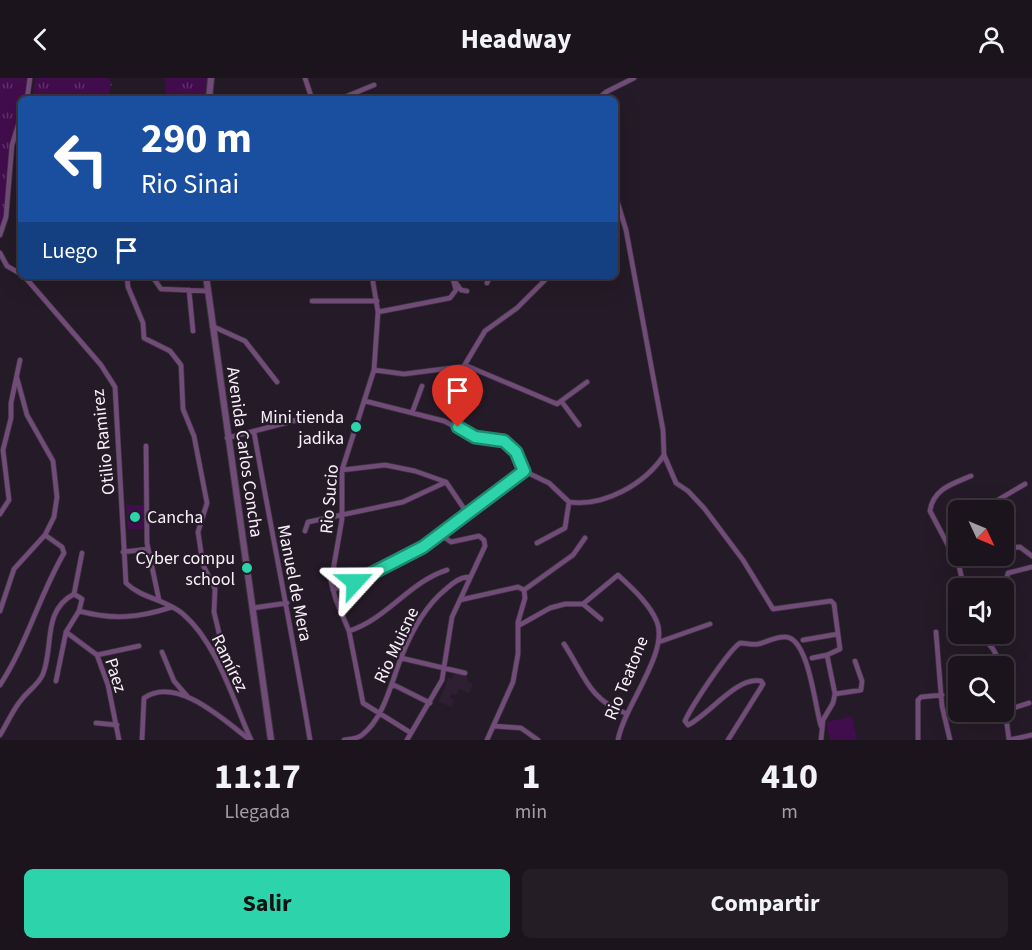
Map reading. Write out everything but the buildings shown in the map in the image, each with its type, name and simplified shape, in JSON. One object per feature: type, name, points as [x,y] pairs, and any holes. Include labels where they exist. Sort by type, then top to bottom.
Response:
[{"type":"street","points":[[27,96],[30,78]]},
{"type":"street","points":[[209,96],[211,78]]},
{"type":"street","points":[[305,78],[311,96]]},
{"type":"street","points":[[601,96],[634,78]]},
{"type":"street","points":[[353,96],[374,85]]},
{"type":"street","points":[[0,235],[6,217],[12,145],[18,126]]},
{"type":"street","points":[[618,205],[628,240],[663,430],[664,455],[676,483],[688,491],[704,508],[743,560],[771,607],[776,610],[831,601],[834,604],[840,649],[812,658]]},
{"type":"street","name":"Otilio Ramirez","points":[[0,253],[7,266],[18,273]]},
{"type":"street","name":"Otilio Ramirez","points":[[26,279],[102,365],[115,387],[126,583],[139,594],[172,607]]},
{"type":"street","points":[[127,279],[128,287],[143,323],[144,338],[170,351],[181,365],[183,409],[194,436],[207,503],[198,532],[202,565],[215,589],[214,612],[220,637],[213,652]]},
{"type":"street","points":[[154,279],[161,289],[207,291]]},
{"type":"street","name":"Avenida Carlos Concha","points":[[206,279],[271,740]]},
{"type":"street","name":"Rio Sucio","points":[[373,279],[378,312],[374,370],[342,470],[342,516],[332,576],[333,590],[349,631],[363,703],[411,733]]},
{"type":"street","points":[[453,279],[462,290],[467,291]]},
{"type":"street","points":[[378,312],[450,298],[456,290],[453,279]]},
{"type":"street","points":[[488,283],[489,279]]},
{"type":"street","points":[[464,366],[485,331],[517,308],[546,279]]},
{"type":"street","points":[[189,290],[193,331]]},
{"type":"street","points":[[312,301],[377,301]]},
{"type":"street","points":[[212,326],[245,340],[276,382]]},
{"type":"street","points":[[0,514],[9,500],[3,450],[20,360]]},
{"type":"street","points":[[374,370],[404,374],[464,366],[552,403],[562,402],[587,382]]},
{"type":"street","points":[[0,611],[14,569],[45,535],[56,507],[53,461],[27,415],[17,378]]},
{"type":"street","points":[[412,413],[422,386]]},
{"type":"street","points":[[365,401],[444,421],[475,437],[504,441],[516,452],[524,471],[549,483],[569,502],[590,503],[623,489],[649,475],[664,455]]},
{"type":"street","points":[[562,402],[579,425]]},
{"type":"street","points":[[227,438],[297,420]]},
{"type":"street","name":"Manuel de Mera","points":[[254,432],[310,740]]},
{"type":"street","points":[[146,446],[148,549],[159,600]]},
{"type":"street","points":[[342,470],[393,466],[446,482],[467,513]]},
{"type":"street","points":[[333,590],[384,569],[441,535],[524,471]]},
{"type":"street","points":[[948,545],[930,511],[931,502],[939,491],[971,476]]},
{"type":"street","points":[[305,531],[308,522],[407,501],[446,482]]},
{"type":"street","points":[[998,500],[1025,484]]},
{"type":"street","points":[[537,543],[565,528],[569,502]]},
{"type":"street","points":[[0,685],[18,657],[39,603],[64,553],[60,545],[45,535]]},
{"type":"street","points":[[407,740],[442,680],[449,630],[459,600],[484,549],[484,540],[476,536],[451,542],[441,535]]},
{"type":"street","points":[[487,740],[513,682],[524,591],[573,555],[585,538]]},
{"type":"street","points":[[1014,547],[1020,547],[1032,556]]},
{"type":"street","points":[[123,552],[148,549]]},
{"type":"street","points":[[0,735],[20,700],[40,679],[48,650],[51,624],[59,606],[74,594],[82,553]]},
{"type":"street","points":[[959,566],[962,578]]},
{"type":"street","points":[[1007,578],[1008,573],[1032,567]]},
{"type":"street","points":[[349,631],[368,625],[428,576],[447,570]]},
{"type":"street","name":"Rio Teatone","points":[[583,604],[618,575],[651,610],[658,626],[659,642],[625,713],[618,740]]},
{"type":"street","name":"Rio Muisne","points":[[344,740],[360,739],[378,713],[424,611],[450,585],[461,578],[469,577]]},
{"type":"street","points":[[459,600],[518,587],[524,591]]},
{"type":"street","points":[[56,681],[66,632],[79,611],[82,599],[74,594]]},
{"type":"street","points":[[253,608],[286,603]]},
{"type":"street","points":[[518,626],[550,608],[565,604],[583,604],[601,619]]},
{"type":"street","points":[[79,611],[118,619],[137,617],[172,607]]},
{"type":"street","name":"Ramírez","points":[[172,607],[184,615],[213,652],[251,740]]},
{"type":"street","points":[[659,642],[710,624]]},
{"type":"street","name":"Paez","points":[[66,632],[97,655],[108,685],[120,740]]},
{"type":"street","points":[[936,632],[942,695],[950,740]]},
{"type":"street","points":[[802,640],[838,634]]},
{"type":"street","points":[[728,740],[763,684],[761,681],[743,683],[699,720],[688,725],[685,724],[687,716],[729,652],[740,643],[758,644],[772,638],[789,637],[799,647],[810,676],[822,728]]},
{"type":"street","points":[[564,644],[599,699],[608,707],[625,713]]},
{"type":"street","points":[[97,655],[139,646]]},
{"type":"street","points":[[162,652],[174,681],[186,696],[251,740]]},
{"type":"street","points":[[821,740],[822,728],[835,694],[827,655]]},
{"type":"street","points":[[401,658],[465,673]]},
{"type":"street","points":[[835,694],[861,690],[862,681],[855,661]]},
{"type":"street","points":[[392,684],[430,703]]},
{"type":"street","points":[[142,740],[146,696],[166,693],[186,696]]},
{"type":"street","points":[[918,740],[918,700],[921,696],[942,695]]},
{"type":"street","points":[[1014,708],[1029,703]]},
{"type":"street","points":[[1006,722],[1009,740],[1032,735]]},
{"type":"street","points":[[96,723],[117,724]]},
{"type":"street","points":[[494,726],[521,728],[538,740]]},
{"type":"street","points":[[263,740],[271,740]]},
{"type":"shaded area","points":[[455,672],[467,677],[468,682],[473,684],[469,693],[459,689],[456,695],[452,694],[450,698],[454,700],[452,707],[439,702],[448,678],[452,679]]},
{"type":"green space","points":[[0,78],[31,78],[28,96],[18,96],[18,124],[13,137],[5,220],[0,231]]},
{"type":"green space","points":[[35,78],[108,78],[112,84],[109,91],[112,96],[32,96]]},
{"type":"green space","points":[[165,78],[208,78],[205,96],[166,96]]},
{"type":"green space","name":"Cancha","points":[[126,505],[143,505],[143,529],[128,529]]},
{"type":"green space","points":[[852,716],[857,740],[830,740],[826,722]]},
{"type":"place","name":"Mini tienda jadika","points":[[356,427]]},
{"type":"place","name":"Cancha","points":[[135,517]]},
{"type":"place","name":"Cyber compu school","points":[[247,568]]},
{"type":"route","points":[[355,582],[423,547],[524,471],[516,452],[504,441],[475,437],[458,427]]}]
